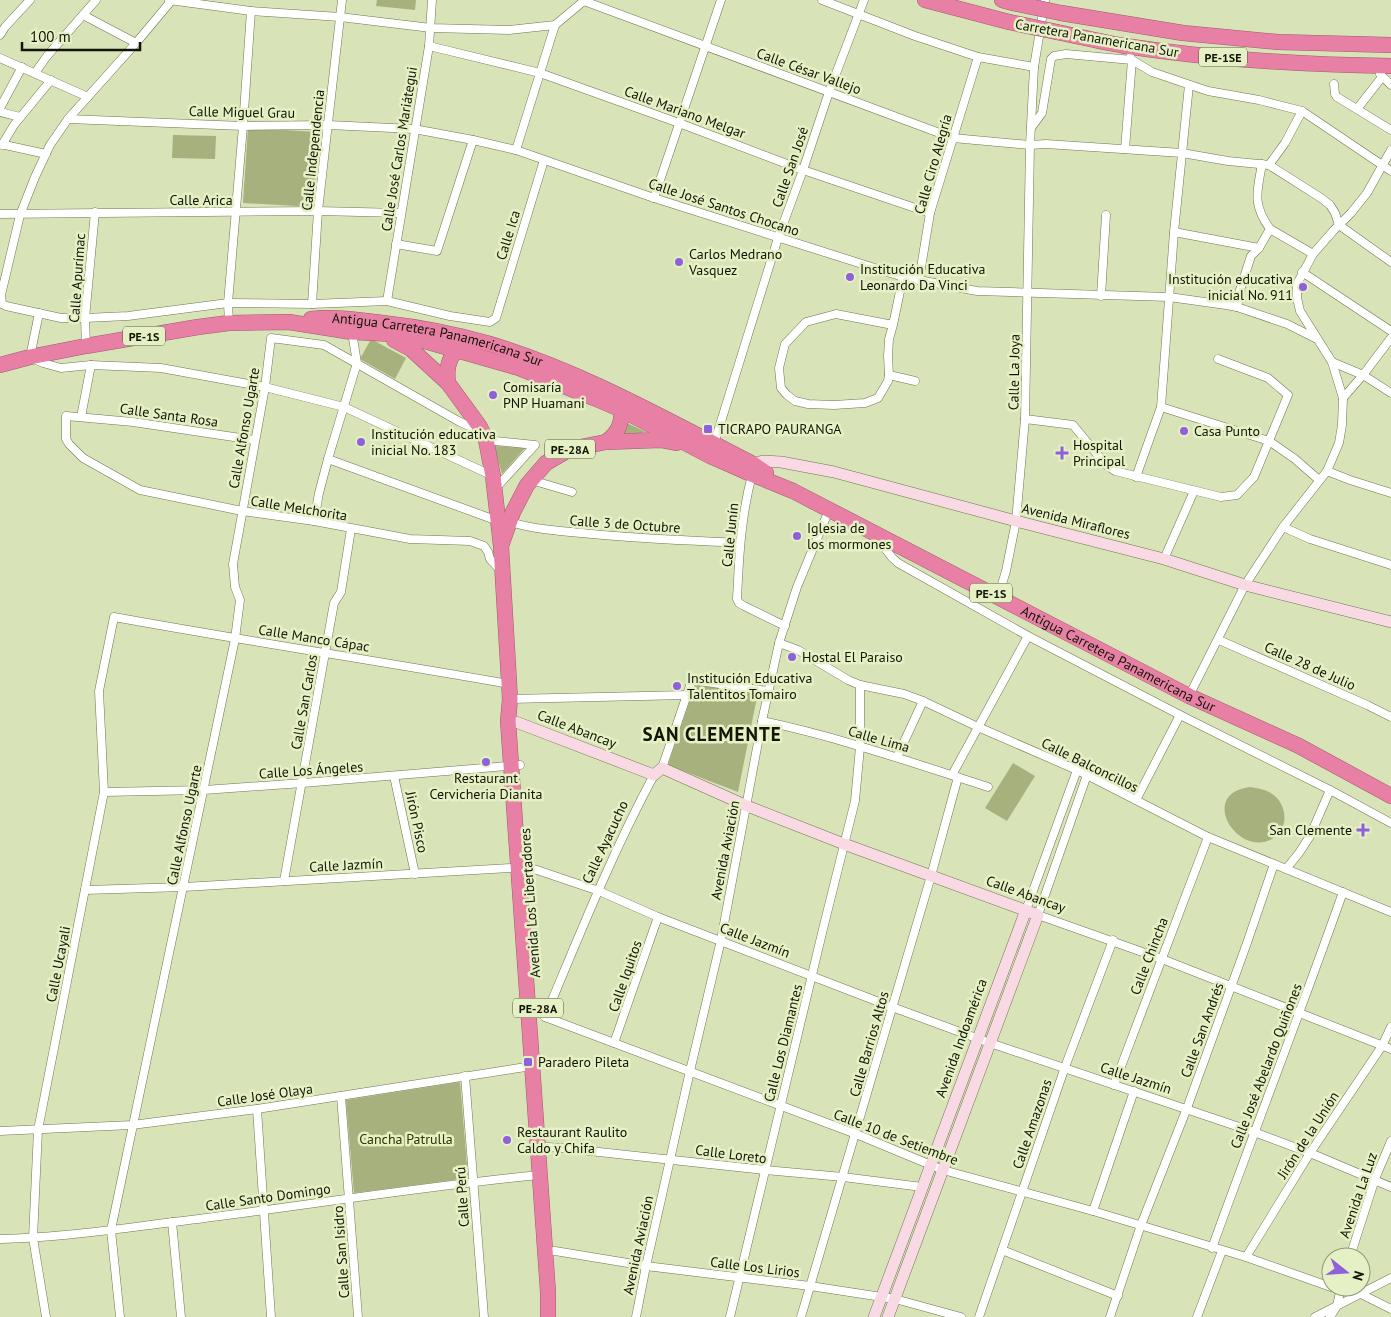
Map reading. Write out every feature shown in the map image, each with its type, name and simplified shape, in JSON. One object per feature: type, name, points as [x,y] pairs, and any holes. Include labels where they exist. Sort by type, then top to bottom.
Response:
[{"type":"highway","name":"Carretera Panamericana Sur","points":[[925,0],[1009,22],[1122,45],[1181,54],[1382,70]]},
{"type":"highway","name":"Carretera Panamericana Sur","points":[[1008,1],[1061,13],[1183,33],[1278,42],[1391,45]]},
{"type":"highway","name":"Antigua Carretera Panamericana Sur","points":[[0,365],[86,346],[198,327],[229,323],[290,322],[322,318],[410,326],[490,344],[523,355],[617,395],[714,444],[752,469],[879,536],[1189,696],[1300,746],[1391,796]]},
{"type":"highway","name":"Antigua Carretera Panamericana Sur","points":[[290,322],[352,332],[392,334],[428,342],[519,368],[622,410],[692,447],[752,469]]},
{"type":"highway","name":"Avenida Los Libertadores","points":[[373,334],[391,338],[411,349],[448,383],[483,433],[501,519],[502,572],[510,692],[516,722],[515,765]]},
{"type":"highway","points":[[448,383],[448,365],[451,356],[470,339]]},
{"type":"highway","points":[[617,395],[622,410]]},
{"type":"highway","name":"PE-28A","points":[[606,442],[618,430],[622,410]]},
{"type":"highway","name":"PE-28A","points":[[501,519],[513,512],[527,484],[546,463],[570,449],[606,442],[661,440],[692,447]]},
{"type":"highway","name":"Avenida Los Libertadores","points":[[510,692],[508,722],[515,765],[537,1019],[542,1148],[550,1251],[548,1317]]},
{"type":"highway","name":"Avenida Los Libertadores","points":[[537,1019],[532,1066],[542,1148],[539,1175],[558,1317]]},
{"type":"street","points":[[0,35],[30,0]]},
{"type":"street","points":[[35,73],[47,56],[96,0]]},
{"type":"street","points":[[387,301],[312,304],[228,303],[128,316],[61,318],[6,306],[2,304],[1,295],[20,215],[35,176],[50,145],[68,119],[136,43],[170,0],[251,11],[340,17],[431,28],[509,30],[555,25]]},
{"type":"street","name":"Calle Independencia","points":[[312,304],[318,211],[342,0]]},
{"type":"street","name":"Calle José Carlos Mariátegui","points":[[387,301],[429,46],[432,0]]},
{"type":"street","points":[[654,198],[721,0]]},
{"type":"street","points":[[822,0],[915,36],[978,57],[1034,68]]},
{"type":"street","name":"Calle San José","points":[[714,444],[778,238],[804,170],[829,92],[864,0]]},
{"type":"street","name":"Calle La Joya","points":[[998,597],[1006,572],[1016,522],[1025,419],[1030,145],[1034,68],[1045,0]]},
{"type":"street","points":[[516,150],[555,25],[584,1]]},
{"type":"street","name":"Calle César Vallejo","points":[[584,1],[953,138],[1030,145],[1046,144],[1125,149],[1266,165]]},
{"type":"street","points":[[229,323],[228,303],[251,11]]},
{"type":"street","points":[[83,15],[136,43]]},
{"type":"street","points":[[1122,45],[1132,60],[1152,72],[1208,90],[1302,111],[1391,171]]},
{"type":"street","name":"Calle Mariano Melgar","points":[[429,46],[540,73],[804,170],[930,213]]},
{"type":"street","points":[[1031,128],[1042,113],[1051,59],[1054,56],[1066,54],[1132,60]]},
{"type":"street","name":"Calle Ciro Alegría","points":[[919,280],[930,213],[978,57]]},
{"type":"street","points":[[0,58],[88,97]]},
{"type":"street","points":[[1125,149],[1132,60]]},
{"type":"street","points":[[0,108],[22,67]]},
{"type":"street","points":[[1357,109],[1382,70],[1391,85]]},
{"type":"street","points":[[46,154],[1,145],[20,117],[51,80]]},
{"type":"street","points":[[1334,84],[1337,98],[1391,130]]},
{"type":"street","points":[[1136,477],[1161,407],[1174,232],[1189,85]]},
{"type":"street","points":[[1302,111],[1285,143],[1266,165],[1257,194],[1257,206],[1270,229],[1313,254]]},
{"type":"street","points":[[0,112],[20,117]]},
{"type":"street","name":"Calle Miguel Grau","points":[[68,119],[243,126],[328,125],[414,129]]},
{"type":"street","name":"Calle José Santos Chocano","points":[[414,129],[516,150],[654,198],[904,277],[978,291],[1169,297],[1237,307],[1287,324],[1317,339]]},
{"type":"street","points":[[396,244],[437,251],[473,140]]},
{"type":"street","points":[[1189,696],[1219,640],[1245,585],[1283,527],[1326,471],[1338,443],[1342,425],[1343,398],[1332,362],[1300,312],[1297,284],[1302,272],[1322,242],[1351,213],[1367,193],[1391,150]]},
{"type":"street","name":"Calle Ica","points":[[387,301],[485,322],[490,322],[496,318],[544,160]]},
{"type":"street","points":[[1266,165],[1306,188],[1330,205],[1335,213],[1338,225],[1391,262]]},
{"type":"street","name":"Calle Arica","points":[[0,214],[318,211],[401,213]]},
{"type":"street","name":"Calle Apurímac","points":[[86,346],[84,318],[94,212]]},
{"type":"street","points":[[1101,296],[1106,215]]},
{"type":"street","points":[[1237,307],[1246,268],[1251,256],[1260,248],[1270,229]]},
{"type":"street","points":[[1174,232],[1260,248]]},
{"type":"street","points":[[1302,272],[1391,331]]},
{"type":"street","points":[[892,325],[836,314],[806,322],[785,344],[779,368],[781,388],[795,401],[816,404],[865,403],[878,398],[888,381],[889,339],[904,277]]},
{"type":"street","points":[[39,313],[30,357],[43,364],[61,368],[91,365],[162,368],[264,387],[344,407],[493,483],[534,445],[483,433],[460,422],[357,363]]},
{"type":"street","points":[[314,521],[319,492],[357,363],[352,332]]},
{"type":"street","name":"Calle Alfonso Ugarte","points":[[120,1317],[111,1230],[235,639],[240,600],[235,587],[232,564],[271,338],[324,345],[357,363]]},
{"type":"street","points":[[1343,398],[1391,338]]},
{"type":"street","points":[[1025,419],[1073,425],[1106,465],[1115,471],[1221,497],[1237,495],[1254,477],[1288,395],[1268,378],[1218,359]]},
{"type":"street","points":[[1332,362],[1363,375],[1391,393]]},
{"type":"street","points":[[81,417],[91,365]]},
{"type":"street","points":[[889,375],[915,380]]},
{"type":"street","points":[[1161,407],[1269,441],[1295,459],[1319,480]]},
{"type":"street","name":"Calle Melchorita","points":[[81,417],[66,416],[66,440],[69,444],[83,458],[140,490],[242,511],[314,521],[351,529],[410,538],[470,541],[484,546],[490,559],[502,572]]},
{"type":"street","name":"Calle Santa Rosa","points":[[81,417],[133,422],[254,440]]},
{"type":"street","name":"Calle 3 de Octubre","points":[[328,459],[526,527],[657,540],[740,543]]},
{"type":"street","name":"Avenida Miraflores","points":[[752,469],[763,461],[834,472],[1016,522],[1164,559],[1245,585],[1391,622]]},
{"type":"street","name":"Calle Junín","points":[[752,469],[740,543],[737,599],[744,606],[784,626]]},
{"type":"street","points":[[1326,471],[1391,493]]},
{"type":"street","points":[[531,480],[572,492]]},
{"type":"street","points":[[1164,559],[1194,491]]},
{"type":"street","name":"Avenida Aviación","points":[[636,1317],[670,1159],[721,940],[768,690],[779,643],[797,587],[830,510]]},
{"type":"street","points":[[1283,527],[1310,539],[1391,565]]},
{"type":"street","name":"Calle San Carlos","points":[[284,881],[334,604],[341,592],[351,529]]},
{"type":"street","points":[[879,536],[884,548],[892,558],[1028,636],[1391,823]]},
{"type":"street","name":"Calle Manco Cápac","points":[[114,617],[325,653],[510,692]]},
{"type":"street","name":"Calle Ucayali","points":[[46,1317],[34,1238],[38,1130],[104,792],[99,691],[114,617]]},
{"type":"street","name":"Calle Barrios Altos","points":[[801,1317],[931,876],[955,776],[978,727],[1028,636]]},
{"type":"street","name":"Calle 28 de Julio","points":[[1219,640],[1391,717]]},
{"type":"street","name":"Calle Balconcillos","points":[[779,643],[798,650],[836,674],[860,685],[904,694],[923,701],[1077,770],[1208,837],[1391,912]]},
{"type":"street","name":"Calle Ayacucho","points":[[537,1019],[642,797],[658,772],[692,680],[768,690]]},
{"type":"street","name":"Calle Los Diamantes","points":[[730,1317],[855,801],[860,747],[860,685]]},
{"type":"street","points":[[510,692],[687,694]]},
{"type":"street","points":[[897,757],[923,701]]},
{"type":"street","points":[[1136,800],[1180,715]]},
{"type":"street","name":"Calle Lima","points":[[762,721],[805,730],[897,757],[988,787]]},
{"type":"street","name":"Calle Abancay","points":[[516,722],[658,772],[931,876],[1113,940],[1382,1046]]},
{"type":"street","name":"Calle Los Ángeles","points":[[104,792],[204,790],[515,765]]},
{"type":"street","name":"Avenida Indoamérica","points":[[874,1317],[1077,770]]},
{"type":"street","name":"Avenida Indoamérica","points":[[888,1317],[1038,914],[1087,775]]},
{"type":"street","name":"Jirón Pisco","points":[[394,776],[415,874]]},
{"type":"street","points":[[1286,869],[1310,836],[1330,790]]},
{"type":"street","name":"Calle Chincha","points":[[1114,1085],[1208,837]]},
{"type":"street","name":"Calle San Andrés","points":[[1110,1317],[1141,1225],[1187,1108],[1274,864]]},
{"type":"street","name":"Calle Jazmín","points":[[85,890],[184,887],[523,868],[598,891],[658,917],[990,1043],[1254,1132],[1391,1187]]},
{"type":"street","name":"Calle José Abelardo Quiñones","points":[[1212,1248],[1344,892]]},
{"type":"street","name":"Calle Iquitos","points":[[614,1043],[658,917]]},
{"type":"street","name":"Calle Amazonas","points":[[980,1317],[1065,1067],[1113,940]]},
{"type":"street","name":"Calle 10 de Setiembre","points":[[537,1019],[614,1043],[690,1071],[856,1134],[943,1170],[1141,1225],[1246,1257],[1321,1283]]},
{"type":"street","name":"Jirón de la Unión","points":[[1246,1257],[1310,1153],[1382,1046],[1391,1028]]},
{"type":"street","points":[[1382,1046],[1391,1049]]},
{"type":"street","name":"Calle José Olaya","points":[[0,1131],[132,1125],[257,1110],[532,1066]]},
{"type":"street","name":"Calle Perú","points":[[465,1076],[484,1317]]},
{"type":"street","points":[[1093,1211],[1134,1091]]},
{"type":"street","name":"Calle San Isidro","points":[[341,1096],[358,1317]]},
{"type":"street","points":[[257,1110],[271,1317]]},
{"type":"street","name":"Avenida La Luz","points":[[1353,1247],[1375,1179],[1391,1141]]},
{"type":"street","name":"Calle Loreto","points":[[542,1148],[670,1159],[922,1187]]},
{"type":"street","name":"Calle Santo Domingo","points":[[0,1239],[34,1238],[111,1230],[263,1211],[473,1181],[539,1175]]},
{"type":"street","points":[[172,1222],[182,1317]]},
{"type":"street","points":[[1002,1250],[1118,1296]]},
{"type":"street","points":[[1197,1317],[1222,1250]]},
{"type":"street","name":"Calle Los Lirios","points":[[550,1251],[646,1266],[810,1286],[895,1299],[961,1317]]},
{"type":"street","points":[[1371,1289],[1391,1278]]},
{"type":"street","points":[[1330,1317],[1337,1306],[1336,1297]]},
{"type":"street","points":[[1315,1317],[1355,1297]]},
{"type":"street","name":"Calle 10 de Setiembre","points":[[1367,1297],[1391,1309]]},
{"type":"green space","points":[[377,0],[416,0],[415,10],[376,6]]},
{"type":"green space","points":[[248,128],[318,132],[314,207],[243,203]]},
{"type":"green space","points":[[173,135],[216,136],[215,159],[172,158]]},
{"type":"green space","points":[[371,339],[406,358],[395,379],[360,359]]},
{"type":"green space","points":[[625,422],[646,432],[618,438]]},
{"type":"green space","points":[[494,446],[525,448],[502,474]]},
{"type":"green space","points":[[695,685],[758,692],[738,792],[668,765]]},
{"type":"green space","points":[[1013,763],[1035,776],[1007,821],[985,808]]},
{"type":"green space","points":[[1250,787],[1269,792],[1275,796],[1283,808],[1284,822],[1278,834],[1272,839],[1259,843],[1247,840],[1236,833],[1228,823],[1225,812],[1226,801],[1234,792]]},
{"type":"green space","name":"Cancha Patrulla","points":[[460,1082],[468,1178],[354,1193],[346,1100]]},
{"type":"place","name":"Carlos Medrano Vasquez","points":[[679,262]]},
{"type":"place","name":"Institución Educativa Leonardo Da Vinci","points":[[850,277]]},
{"type":"place","name":"Institución educativa inicial No. 911","points":[[1303,287]]},
{"type":"place","name":"Comisaría PNP Huamani","points":[[493,395]]},
{"type":"place","name":"TICRAPO PAURANGA","points":[[708,429]]},
{"type":"place","name":"Casa Punto","points":[[1184,431]]},
{"type":"place","name":"Institución educativa inicial No. 183","points":[[361,442]]},
{"type":"place","name":"Hospital Principal","points":[[1062,453]]},
{"type":"place","name":"Iglesia de los mormones","points":[[797,536]]},
{"type":"place","name":"Hostal El Paraiso","points":[[792,657]]},
{"type":"place","name":"Institución Educativa Talentitos Tomairo","points":[[677,686]]},
{"type":"place","name":"Restaurant Cervicheria Dianita","points":[[486,762]]},
{"type":"place","name":"San Clemente","points":[[1363,830]]},
{"type":"place","name":"Paradero Pileta","points":[[528,1062]]},
{"type":"place","name":"Restaurant Raulito Caldo y Chifa","points":[[507,1140]]},
{"type":"district","name":"SAN CLEMENTE","points":[[712,734]]}]
